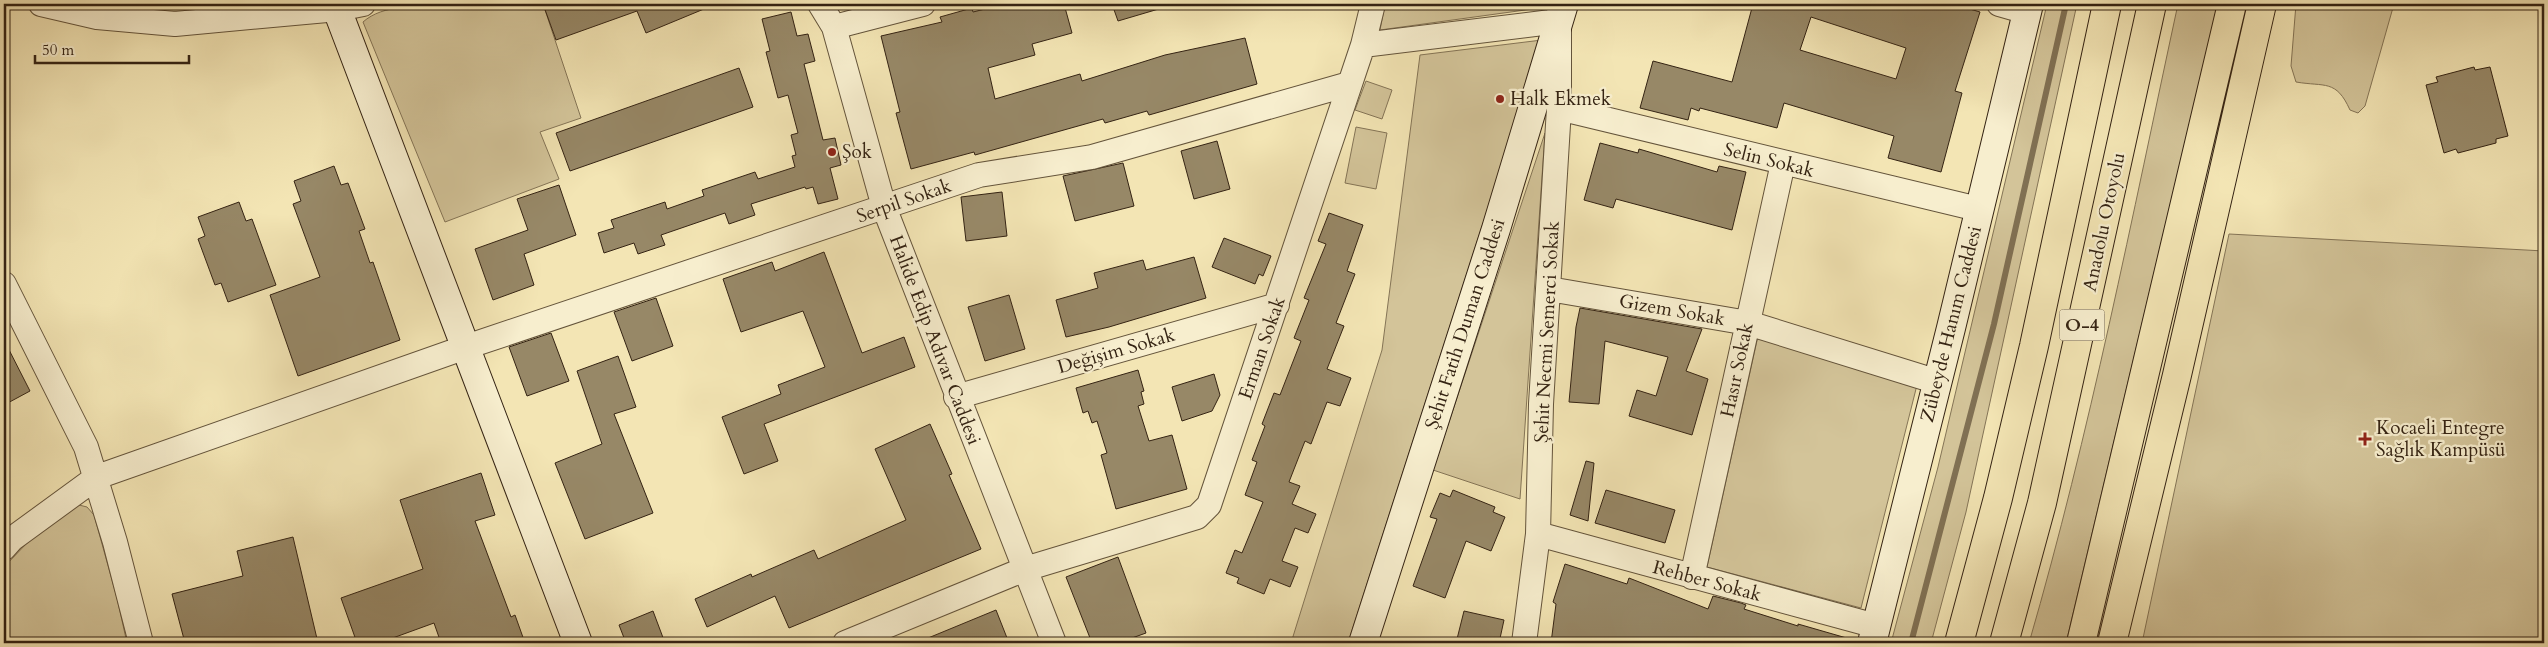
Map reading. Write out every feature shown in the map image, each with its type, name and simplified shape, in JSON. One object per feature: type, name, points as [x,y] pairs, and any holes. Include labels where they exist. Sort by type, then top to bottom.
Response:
[{"type":"main road","name":"O-4","points":[[1959,643],[1998,498],[2034,346],[2107,4]]},
{"type":"main road","name":"Anadolu Otoyolu","points":[[2004,643],[2042,503],[2152,4]]},
{"type":"main road","points":[[2081,643],[2232,4]]},
{"type":"main road","points":[[2112,643],[2178,375],[2262,4]]},
{"type":"street","points":[[42,4],[97,17],[176,24],[345,5],[466,347],[578,643]]},
{"type":"street","name":"Halide Edip Adıvar Caddesi","points":[[820,4],[834,27],[884,208],[956,398],[1054,643]]},
{"type":"street","points":[[834,27],[923,4]]},
{"type":"street","name":"Erman Sokak","points":[[846,643],[1025,569],[1197,517],[1209,505],[1363,45],[1373,4]]},
{"type":"street","points":[[1998,4],[2028,8]]},
{"type":"street","name":"Zübeyde Hanım Caddesi","points":[[1874,635],[1938,382],[1978,209],[2028,8]]},
{"type":"street","points":[[1363,45],[1561,12]]},
{"type":"street","name":"Şehit Necmi Semerci Sokak","points":[[1524,643],[1538,534],[1541,404],[1560,108],[1561,12]]},
{"type":"street","name":"Şehit Fatih Duman Caddesi","points":[[1363,643],[1496,229],[1561,12]]},
{"type":"street","name":"Serpil Sokak","points":[[4,548],[12,539],[97,476],[466,347],[979,175],[1092,158],[1350,84]]},
{"type":"street","name":"Selin Sokak","points":[[1560,108],[1978,209]]},
{"type":"street","name":"Hasır Sokak","points":[[1692,577],[1783,163]]},
{"type":"street","points":[[4,284],[86,446],[97,476],[141,643]]},
{"type":"street","name":"Gizem Sokak","points":[[1549,289],[1748,323],[1938,382]]},
{"type":"street","name":"Değişim Sokak","points":[[956,398],[1277,305]]},
{"type":"street","name":"Rehber Sokak","points":[[1538,534],[1692,577],[1874,635]]},
{"type":"shaded area","points":[[107,4],[253,4],[217,8],[180,9],[143,8]]},
{"type":"shaded area","points":[[442,4],[543,4],[581,118],[540,132],[559,179],[445,222],[363,22],[371,16],[390,9]]},
{"type":"shaded area","points":[[1385,4],[1548,4],[1547,7],[1380,30]]},
{"type":"shaded area","points":[[2047,4],[2077,4],[1966,512],[1931,643],[1891,643],[1938,467]]},
{"type":"shaded area","points":[[2178,4],[2218,4],[2066,643],[2029,643],[2072,485],[2091,405]]},
{"type":"shaded area","points":[[2296,4],[2394,4],[2365,106],[2358,113],[2350,110],[2340,93],[2329,86],[2296,82],[2291,66]]},
{"type":"shaded area","points":[[1542,40],[1348,643],[1291,643],[1382,350],[1420,55]]},
{"type":"shaded area","points":[[1366,81],[1392,90],[1382,119],[1355,110]]},
{"type":"shaded area","points":[[1356,127],[1387,133],[1376,189],[1345,183]]},
{"type":"shaded area","points":[[1545,133],[1520,499],[1433,470]]},
{"type":"shaded area","name":"Kocaeli Entegre Sağlık Kampüsü","points":[[2229,234],[2544,251],[2544,643],[2142,643]]},
{"type":"shaded area","points":[[1760,327],[1919,377],[1861,608],[1707,567]]},
{"type":"shaded area","points":[[79,505],[87,507],[94,515],[117,598],[127,643],[4,643],[4,567],[28,542]]},
{"type":"building","points":[[543,4],[716,4],[646,33],[637,11],[556,40]]},
{"type":"building","points":[[1005,4],[1064,4],[1072,33],[1032,44],[1035,55],[988,68],[995,99],[1080,74],[1082,81],[1165,55],[1245,38],[1257,84],[1149,115],[1147,111],[1105,123],[1103,119],[975,155],[974,152],[911,169],[896,113],[900,112],[881,36],[942,22],[940,17],[972,8],[973,12]]},
{"type":"building","points":[[1112,4],[1162,4],[1162,8],[1118,21]]},
{"type":"building","points":[[1753,4],[1953,4],[1980,12],[1955,91],[1962,93],[1941,172],[1888,158],[1894,136],[1784,103],[1777,128],[1700,108],[1699,111],[1691,108],[1688,120],[1640,108],[1653,61],[1732,82]],"holes":[[[1811,17],[1906,48],[1896,79],[1800,50]]]},
{"type":"building","points":[[791,12],[797,36],[808,34],[815,61],[804,64],[823,140],[835,138],[841,165],[830,168],[838,199],[818,204],[813,187],[806,189],[805,187],[751,204],[755,215],[729,224],[725,213],[661,235],[665,245],[638,254],[634,243],[604,253],[598,233],[614,228],[611,220],[665,202],[667,209],[704,196],[702,190],[755,172],[758,179],[795,167],[792,156],[796,155],[791,135],[798,133],[788,95],[778,98],[766,52],[770,51],[762,19]]},
{"type":"building","points":[[2474,67],[2475,70],[2490,67],[2508,136],[2496,139],[2496,143],[2458,153],[2456,149],[2444,153],[2426,85],[2438,82],[2436,77]]},
{"type":"building","points":[[739,68],[753,107],[570,171],[556,133]]},
{"type":"building","points":[[1217,141],[1230,189],[1194,199],[1181,151]]},
{"type":"building","points":[[1600,143],[1638,153],[1639,149],[1717,172],[1719,166],[1746,172],[1732,230],[1616,199],[1613,208],[1584,200]]},
{"type":"building","points":[[1123,163],[1134,206],[1075,221],[1063,176]]},
{"type":"building","points":[[334,166],[341,185],[348,183],[365,229],[359,231],[370,263],[373,262],[400,340],[298,376],[270,295],[320,277],[293,204],[301,201],[294,181]]},
{"type":"building","points":[[559,185],[576,235],[524,254],[534,285],[493,300],[475,249],[528,230],[517,199]]},
{"type":"building","points":[[1002,192],[1007,236],[966,241],[961,197]]},
{"type":"building","points":[[239,202],[246,221],[252,219],[276,285],[228,302],[221,283],[215,285],[198,239],[205,236],[198,217]]},
{"type":"building","points":[[1329,213],[1363,225],[1347,271],[1355,274],[1336,323],[1344,326],[1327,369],[1351,378],[1340,406],[1327,402],[1311,444],[1305,441],[1289,482],[1300,486],[1292,504],[1316,514],[1308,533],[1295,528],[1282,561],[1298,567],[1290,587],[1270,579],[1264,594],[1237,583],[1239,578],[1226,573],[1235,550],[1242,553],[1263,502],[1245,495],[1257,462],[1252,460],[1265,426],[1262,424],[1274,393],[1280,395],[1301,341],[1294,338],[1309,300],[1304,298],[1326,244],[1318,241]]},
{"type":"building","points":[[1224,238],[1271,256],[1263,276],[1259,274],[1255,284],[1212,267]]},
{"type":"building","points":[[824,252],[862,353],[904,337],[915,367],[764,424],[778,461],[744,474],[722,417],[781,394],[778,385],[825,367],[803,311],[741,332],[723,279],[772,262],[775,271]]},
{"type":"building","points":[[1194,257],[1206,298],[1109,327],[1066,337],[1056,300],[1098,288],[1094,273],[1143,260],[1146,270]]},
{"type":"building","points":[[1009,295],[1025,349],[985,361],[968,307]]},
{"type":"building","points":[[656,298],[673,346],[632,361],[614,312]]},
{"type":"building","points":[[1580,308],[1702,329],[1686,371],[1708,379],[1692,435],[1629,416],[1637,390],[1656,396],[1668,357],[1605,341],[1599,404],[1569,402],[1576,327]]},
{"type":"building","points":[[551,333],[569,381],[527,396],[509,347]]},
{"type":"building","points":[[4,340],[30,391],[4,405]]},
{"type":"building","points":[[618,356],[636,407],[614,414],[653,513],[585,539],[555,463],[602,444],[577,371]]},
{"type":"building","points":[[1138,370],[1144,391],[1141,392],[1144,404],[1138,406],[1149,441],[1172,435],[1187,489],[1116,509],[1101,455],[1107,453],[1097,421],[1092,423],[1088,411],[1083,413],[1076,388]]},
{"type":"building","points":[[1214,374],[1220,395],[1212,411],[1182,421],[1172,387]]},
{"type":"building","points":[[930,424],[952,474],[949,475],[981,549],[789,628],[775,596],[707,627],[695,599],[751,574],[752,577],[814,550],[818,559],[906,520],[875,449]]},
{"type":"building","points":[[1586,461],[1594,463],[1588,521],[1570,515]]},
{"type":"building","points":[[481,473],[495,515],[475,521],[511,617],[515,615],[525,643],[441,643],[434,623],[379,643],[357,643],[341,598],[423,569],[400,500]]},
{"type":"building","points":[[1453,490],[1495,507],[1493,512],[1505,517],[1491,551],[1466,541],[1445,598],[1413,586],[1437,519],[1430,517],[1440,493],[1450,497]]},
{"type":"building","points":[[1606,490],[1675,510],[1665,543],[1595,523]]},
{"type":"building","points":[[293,537],[318,643],[185,643],[172,594],[243,576],[237,551]]},
{"type":"building","points":[[1118,557],[1146,633],[1118,643],[1092,643],[1066,577]]},
{"type":"building","points":[[1565,564],[1627,584],[1629,578],[1708,609],[1713,596],[1741,603],[1746,605],[1744,609],[1798,626],[1798,624],[1850,639],[1849,643],[1551,643],[1556,604],[1553,602]]},
{"type":"building","points":[[996,610],[1009,643],[916,643]]},
{"type":"building","points":[[653,611],[665,643],[626,643],[619,625]]},
{"type":"building","points":[[1464,611],[1504,620],[1499,643],[1456,643]]},
{"type":"waterway","points":[[1911,643],[1994,324],[2066,4]]},
{"type":"place","name":"Halk Ekmek","points":[[1500,99]]},
{"type":"place","name":"Şok","points":[[832,152]]},
{"type":"place","name":"Kocaeli Entegre Sağlık Kampüsü","points":[[2365,439]]}]
